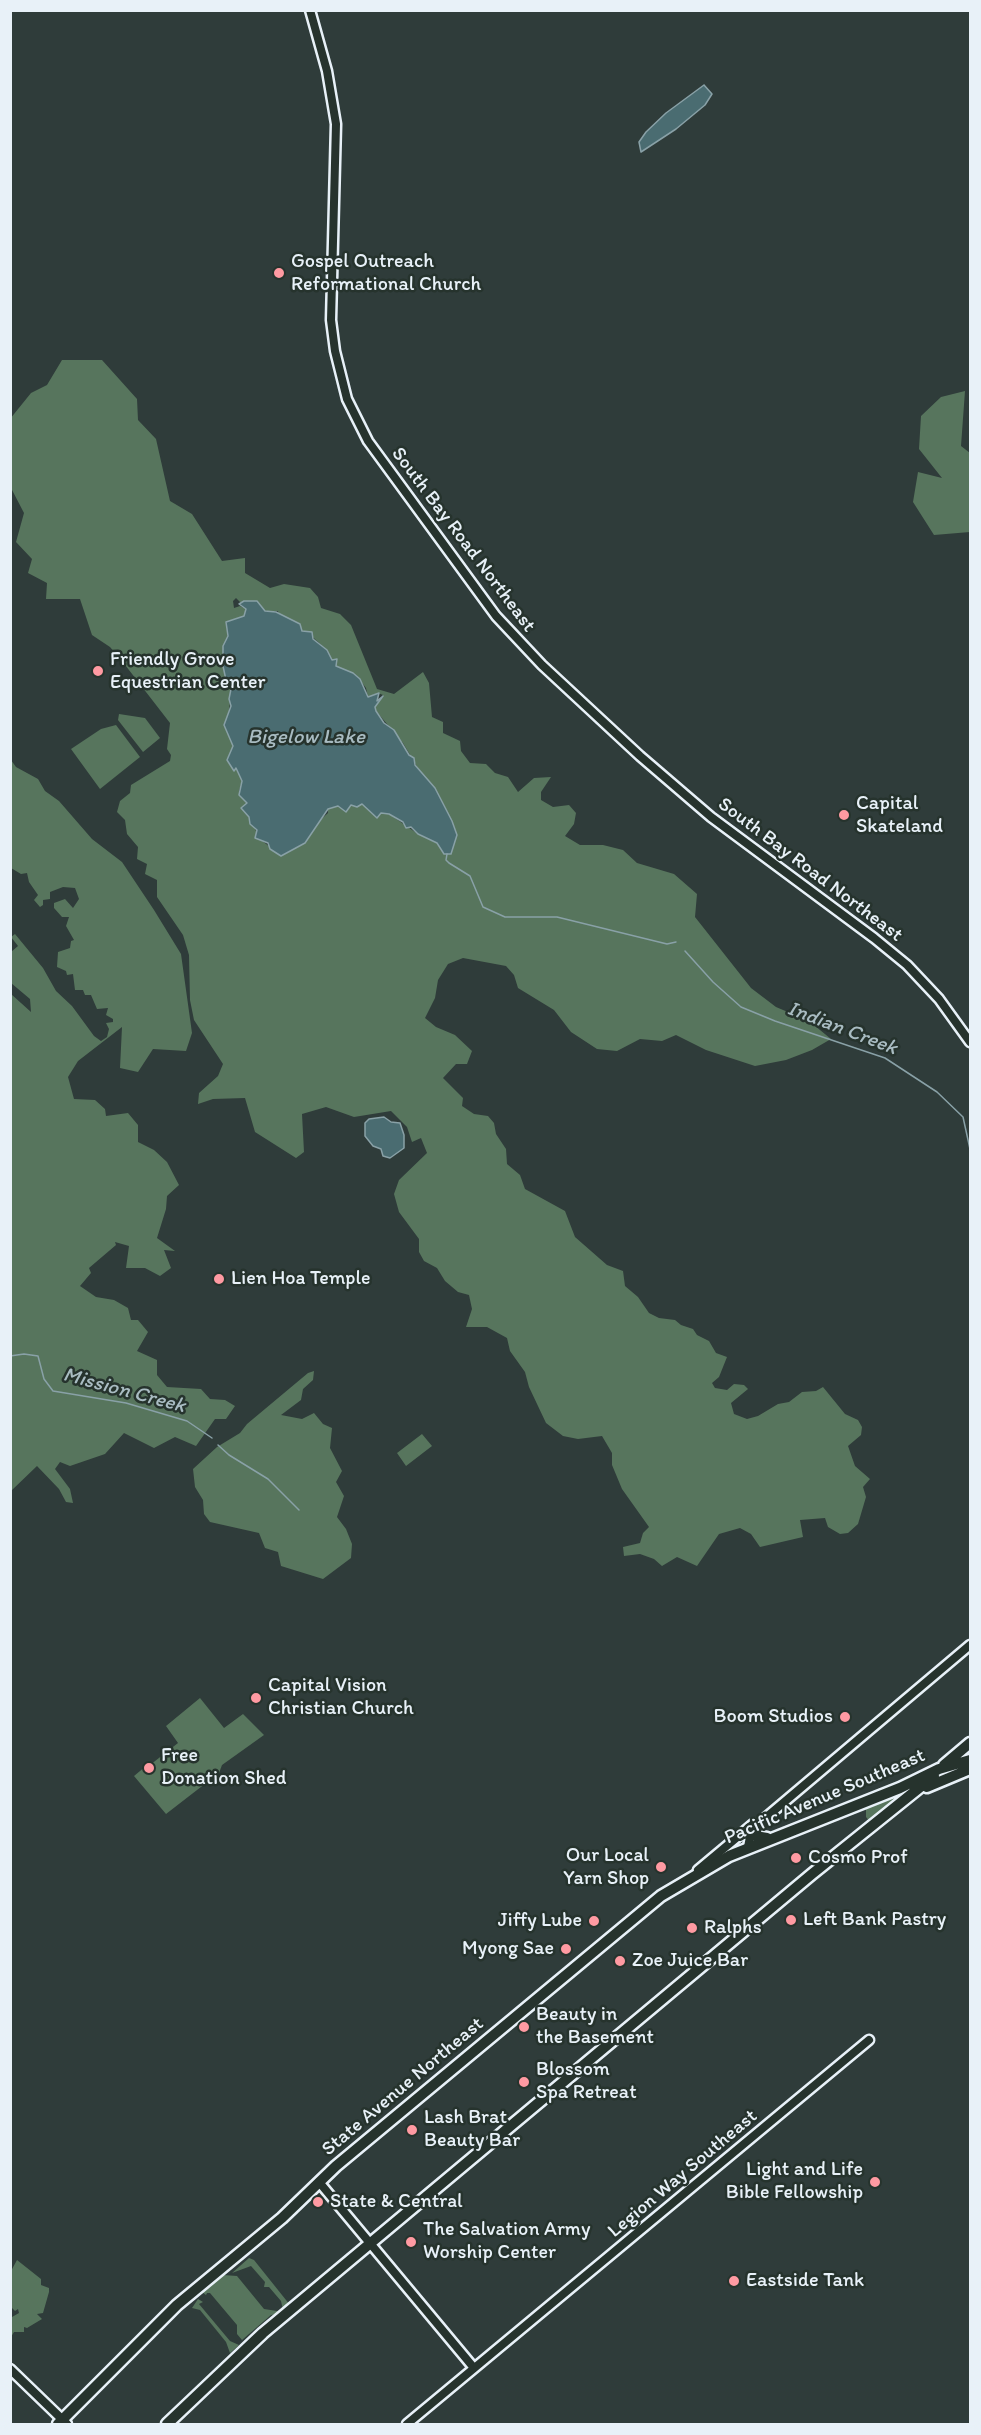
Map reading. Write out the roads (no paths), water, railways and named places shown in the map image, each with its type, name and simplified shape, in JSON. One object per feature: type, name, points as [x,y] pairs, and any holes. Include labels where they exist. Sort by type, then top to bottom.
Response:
[{"type":"main road","points":[[939,1769],[970,1743]]},
{"type":"main road","name":"Pacific Avenue Southeast","points":[[912,1789],[939,1769],[970,1760]]},
{"type":"main road","name":"Pacific Avenue Southeast","points":[[695,1873],[748,1847],[954,1775],[970,1767]]},
{"type":"main road","points":[[167,2424],[238,2354],[806,1879],[881,1820],[912,1789]]},
{"type":"main road","points":[[757,1825],[754,1833],[757,1838],[782,1834]]},
{"type":"main road","name":"State Avenue Northeast","points":[[62,2423],[165,2316],[282,2218],[319,2182],[644,1909],[695,1873]]},
{"type":"street","name":"South Bay Road Northeast","points":[[310,10],[327,71],[336,124],[331,320],[334,344],[347,399],[368,441],[496,616],[542,665],[640,756],[711,817],[900,959],[939,999],[970,1042]]},
{"type":"street","name":"State Avenue Northeast","points":[[695,1873],[970,1645]]},
{"type":"street","name":"State Avenue Northeast","points":[[757,1825],[789,1797]]},
{"type":"street","points":[[748,1847],[751,1832],[757,1825]]},
{"type":"street","name":"Legion Way Southeast","points":[[407,2424],[869,2040]]},
{"type":"street","points":[[319,2182],[474,2368]]},
{"type":"street","points":[[10,2369],[62,2423]]},
{"type":"water","points":[[704,85],[712,94],[705,105],[676,129],[641,152],[639,142],[646,132],[666,113]]},
{"type":"water","name":"Bigelow Lake","points":[[244,601],[257,601],[265,611],[276,612],[300,624],[302,631],[312,632],[313,639],[327,650],[332,660],[337,659],[336,666],[353,673],[360,679],[368,697],[379,693],[377,701],[383,696],[375,707],[376,711],[384,723],[394,730],[409,755],[414,758],[415,765],[435,788],[452,821],[457,835],[451,854],[444,854],[437,843],[418,834],[411,827],[406,828],[403,822],[389,814],[381,813],[377,818],[362,804],[357,807],[351,805],[346,812],[338,806],[328,809],[305,843],[281,856],[270,849],[268,843],[255,838],[257,830],[250,824],[249,817],[241,808],[247,803],[239,795],[242,781],[236,768],[234,771],[227,760],[233,746],[224,725],[231,706],[229,699],[232,684],[226,680],[223,666],[223,646],[228,636],[226,622],[244,616],[246,609],[239,604]]},
{"type":"water","points":[[384,1117],[391,1122],[400,1123],[404,1135],[404,1148],[390,1158],[383,1156],[381,1149],[373,1146],[365,1136],[365,1123],[369,1119]]},
{"type":"waterway","name":"Indian Creek","points":[[447,854],[446,860],[449,863],[470,876],[483,907],[505,917],[557,917],[667,944],[676,942]]},
{"type":"waterway","name":"Indian Creek","points":[[685,951],[713,982],[741,1007],[775,1021],[885,1058],[937,1092],[963,1117],[970,1149]]},
{"type":"waterway","name":"Mission Creek","points":[[10,1356],[24,1354],[38,1356],[44,1379],[53,1391],[126,1403],[187,1421],[212,1438]]},
{"type":"waterway","name":"Mission Creek","points":[[218,1445],[229,1455],[268,1479],[299,1510]]},
{"type":"place","name":"Gospel Outreach Reformational Church","points":[[279,273]]},
{"type":"place","name":"Friendly Grove Equestrian Center","points":[[98,671]]},
{"type":"place","name":"Capital Skateland","points":[[844,815]]},
{"type":"place","name":"Lien Hoa Temple","points":[[219,1279]]},
{"type":"place","name":"Capital Vision Christian Church","points":[[256,1698]]},
{"type":"place","name":"Boom Studios","points":[[845,1717]]},
{"type":"place","name":"Free Donation Shed","points":[[149,1768]]},
{"type":"place","name":"Cosmo Prof","points":[[796,1858]]},
{"type":"place","name":"Our Local Yarn Shop","points":[[661,1867]]},
{"type":"place","name":"Left Bank Pastry","points":[[791,1920]]},
{"type":"place","name":"Jiffy Lube","points":[[594,1921]]},
{"type":"place","name":"Ralphs","points":[[692,1928]]},
{"type":"place","name":"Myong Sae","points":[[566,1949]]},
{"type":"place","name":"Zoe Juice Bar","points":[[620,1961]]},
{"type":"place","name":"Beauty in the Basement","points":[[524,2027]]},
{"type":"place","name":"Blossom Spa Retreat","points":[[524,2082]]},
{"type":"place","name":"Lash Brat Beauty Bar","points":[[412,2130]]},
{"type":"place","name":"Light and Life Bible Fellowship","points":[[875,2182]]},
{"type":"place","name":"State & Central","points":[[318,2202]]},
{"type":"place","name":"The Salvation Army Worship Center","points":[[411,2242]]},
{"type":"place","name":"Eastside Tank","points":[[734,2281]]}]
